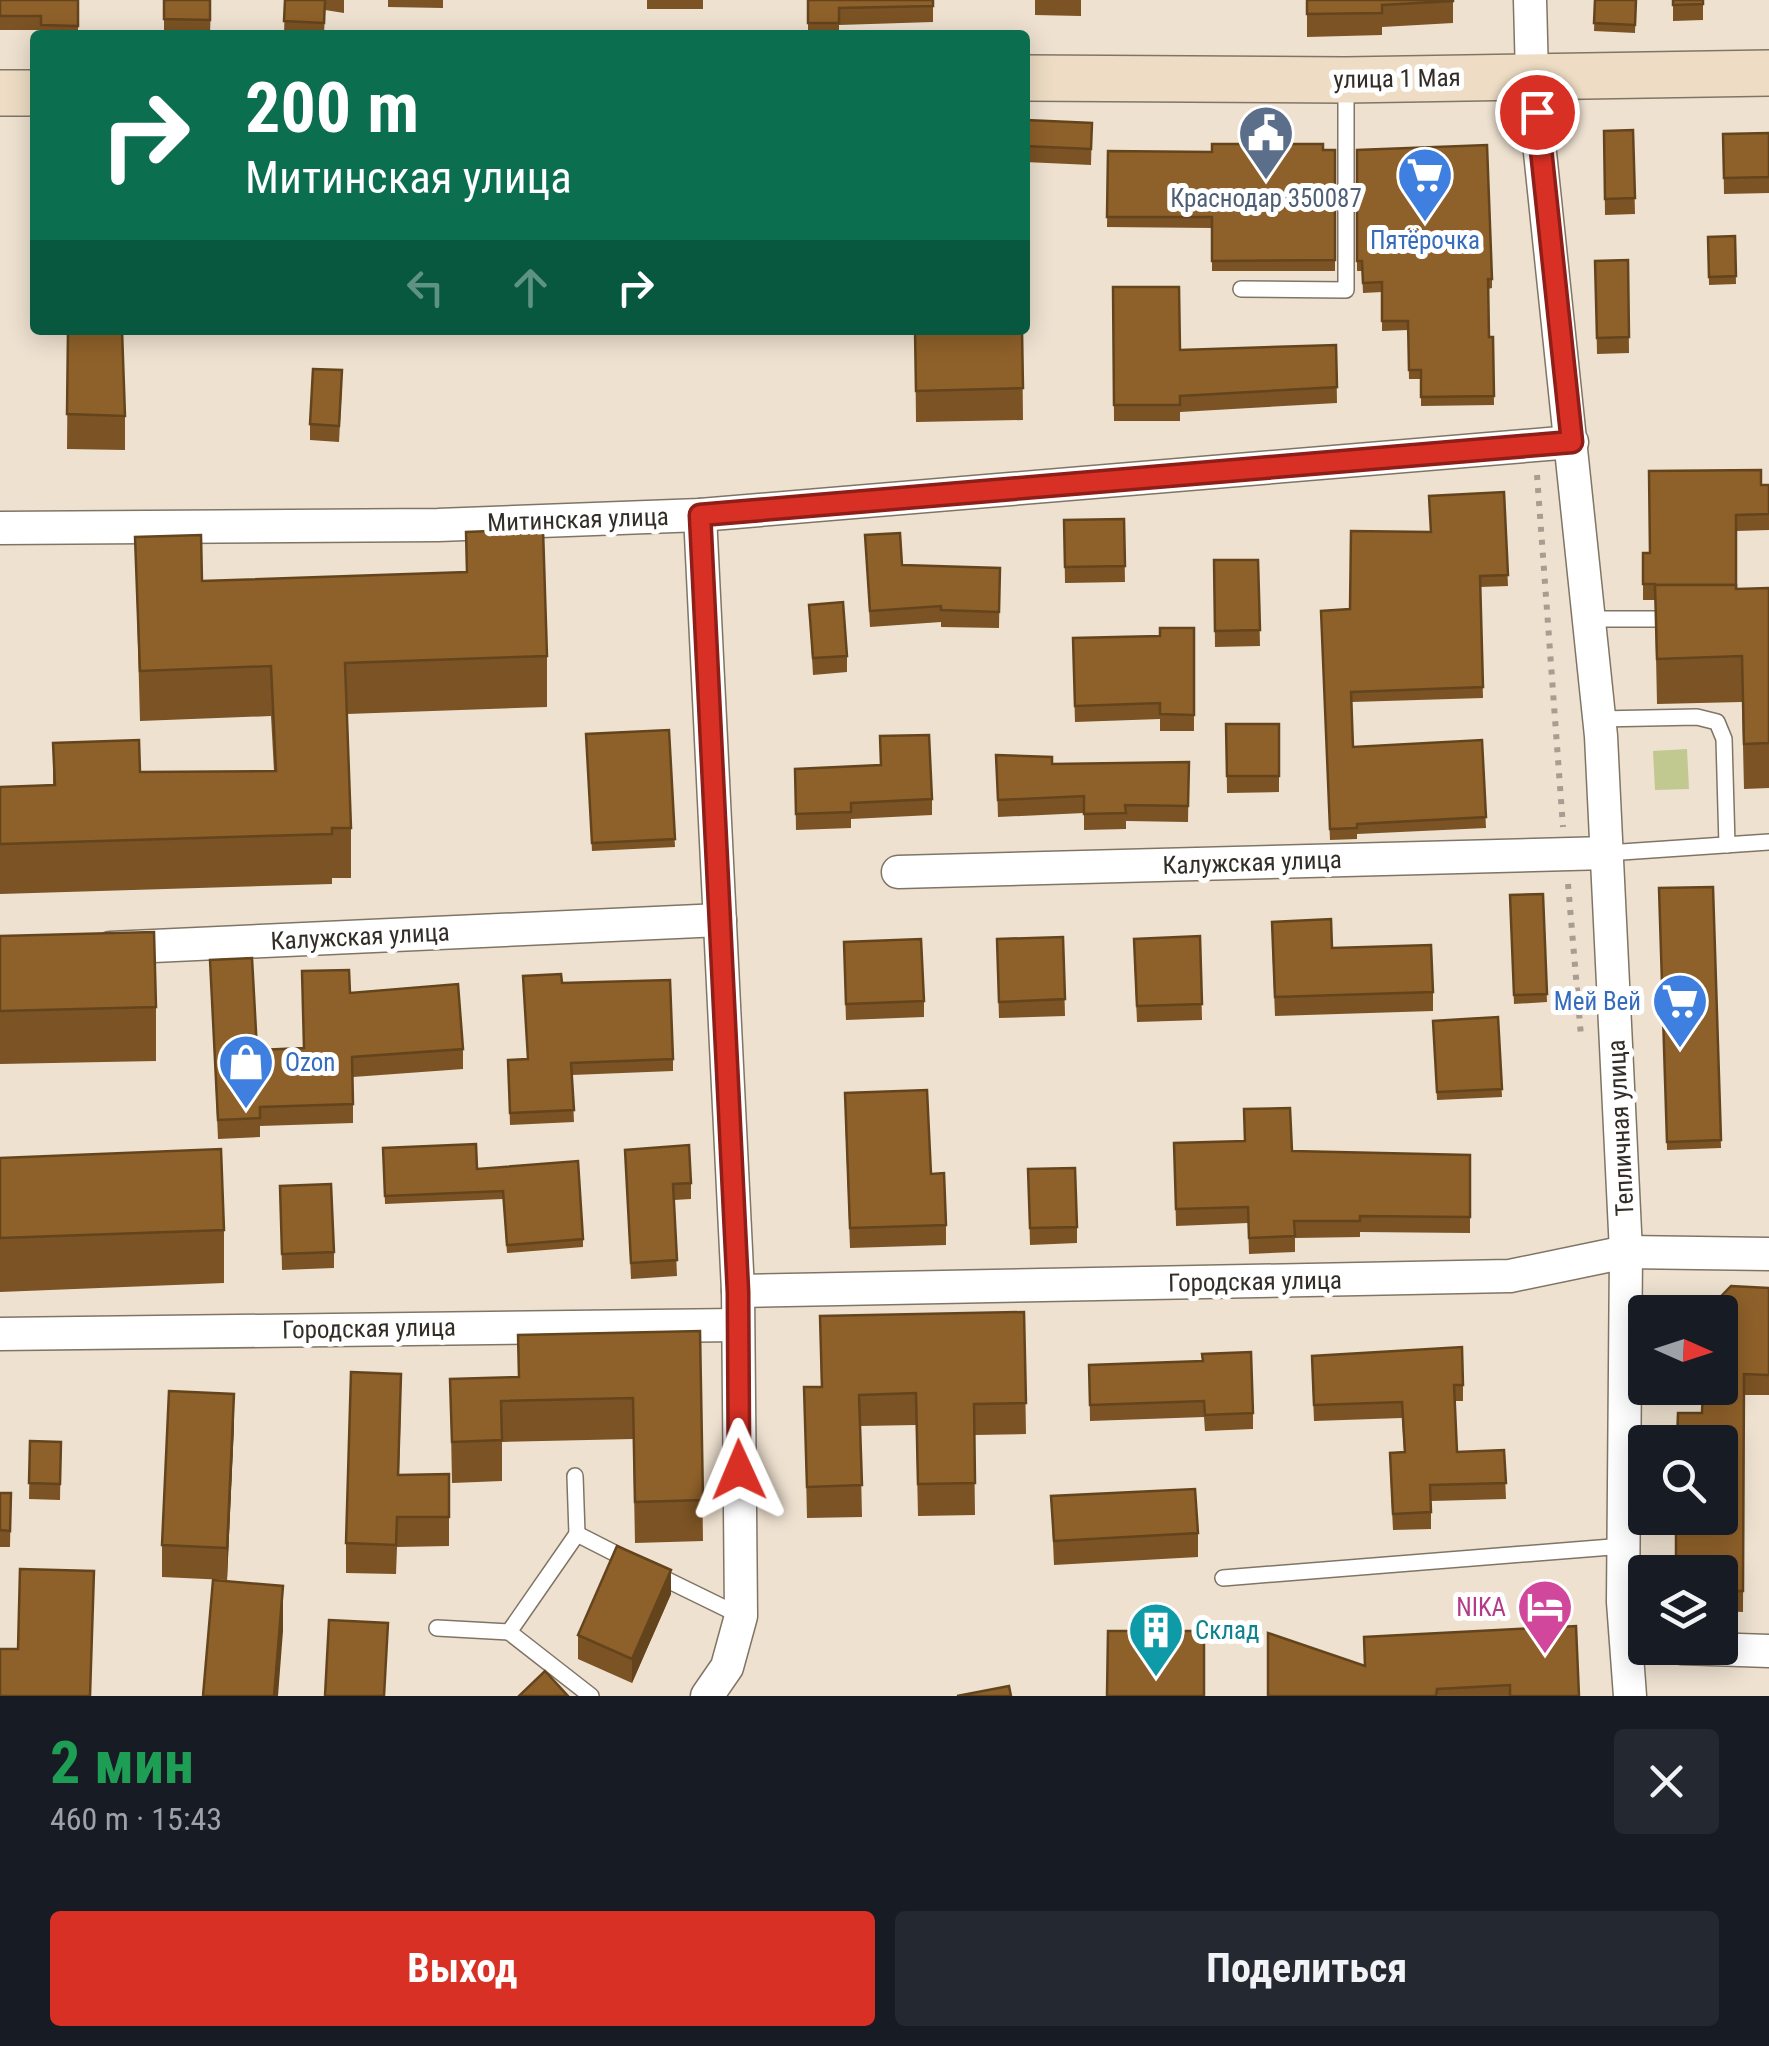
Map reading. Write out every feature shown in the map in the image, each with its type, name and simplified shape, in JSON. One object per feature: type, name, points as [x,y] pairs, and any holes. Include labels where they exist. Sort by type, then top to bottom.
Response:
[{"type":"street","name":"Тепличная улица","points":[[1530,0],[1532,76],[1599,719],[1626,1252],[1624,1546],[1628,1579]]},
{"type":"street","name":"улица 1 Мая","points":[[1030,78],[1346,80],[1769,72]]},
{"type":"street","points":[[0,94],[30,93]]},
{"type":"street","name":"Митинская улица","points":[[0,528],[438,525],[700,515],[1535,446],[1571,428]]},
{"type":"street","points":[[700,515],[738,1292],[741,1616],[726,1667],[707,1696]]},
{"type":"street","name":"Калужская улица","points":[[898,872],[1606,853]]},
{"type":"street","name":"Калужская улица","points":[[78,949],[720,920]]},
{"type":"street","name":"Городская улица","points":[[738,1292],[1510,1276],[1626,1252],[1769,1254]]},
{"type":"street","name":"Городская улица","points":[[0,1334],[737,1325]]},
{"type":"street","points":[[1738,1651],[1769,1652]]},
{"type":"street","name":"Тепличная улица","points":[[1630,1696],[1634,1665]]},
{"type":"lane","points":[[1241,290],[1346,290],[1346,80]]},
{"type":"lane","points":[[1591,619],[1690,619]]},
{"type":"lane","points":[[1599,719],[1698,716],[1717,722],[1724,739],[1727,845]]},
{"type":"lane","points":[[1606,853],[1769,842]]},
{"type":"lane","points":[[509,1632],[577,1534],[575,1476]]},
{"type":"lane","points":[[577,1534],[741,1616]]},
{"type":"lane","points":[[1223,1578],[1624,1546]]},
{"type":"lane","points":[[437,1628],[509,1632],[591,1696]]},
{"type":"path","points":[[1535,446],[1582,1046]]},
{"type":"green space","points":[[1687,749],[1689,789],[1655,790],[1653,751]]},
{"type":"building","points":[[0,0],[78,0],[78,26],[41,25],[41,16],[0,16]]},
{"type":"building","points":[[164,0],[210,0],[210,20],[164,19]]},
{"type":"building","points":[[285,0],[325,0],[324,23],[284,21]]},
{"type":"building","points":[[808,0],[933,0],[933,6],[839,8],[839,23],[808,23]]},
{"type":"building","points":[[1307,0],[1453,1],[1382,5],[1382,13],[1307,14]]},
{"type":"building","points":[[1595,0],[1636,0],[1635,25],[1594,23]]},
{"type":"building","points":[[1673,0],[1703,0],[1703,4],[1673,5]]},
{"type":"building","points":[[1030,120],[1092,123],[1091,149],[1030,146]]},
{"type":"building","points":[[1633,130],[1635,198],[1605,199],[1604,131]]},
{"type":"building","points":[[1769,133],[1769,177],[1724,178],[1723,134]]},
{"type":"building","points":[[1212,144],[1323,144],[1323,150],[1335,150],[1335,260],[1212,261],[1212,217],[1107,217],[1108,151],[1212,152]]},
{"type":"building","name":"Пятёрочка","points":[[1487,145],[1492,279],[1488,279],[1489,337],[1493,337],[1494,396],[1421,397],[1421,370],[1409,370],[1408,321],[1382,321],[1382,282],[1363,283],[1362,261],[1357,261],[1357,150]]},
{"type":"building","points":[[1735,236],[1736,276],[1709,277],[1708,237]]},
{"type":"building","points":[[1628,260],[1629,337],[1597,338],[1595,261]]},
{"type":"building","points":[[1113,287],[1179,287],[1180,350],[1336,345],[1337,387],[1180,396],[1180,405],[1114,405]]},
{"type":"building","points":[[68,335],[122,335],[125,416],[67,414]]},
{"type":"building","points":[[915,335],[1022,335],[1023,388],[916,391]]},
{"type":"building","points":[[313,369],[342,370],[339,426],[310,424]]},
{"type":"building","points":[[1761,470],[1761,485],[1769,485],[1769,514],[1736,515],[1736,585],[1643,584],[1643,553],[1650,553],[1649,471]]},
{"type":"building","points":[[1504,492],[1508,575],[1480,576],[1483,687],[1351,692],[1353,747],[1482,740],[1486,817],[1330,829],[1321,611],[1350,609],[1351,531],[1431,532],[1429,496]]},
{"type":"building","points":[[1124,519],[1125,566],[1065,567],[1064,520]]},
{"type":"building","points":[[543,529],[547,656],[345,663],[351,828],[332,828],[332,834],[0,844],[0,787],[55,785],[53,743],[139,740],[140,772],[276,771],[271,666],[140,671],[135,537],[201,535],[202,581],[467,572],[466,532]]},
{"type":"building","points":[[900,533],[902,565],[1000,568],[999,612],[941,610],[941,606],[870,611],[865,535]]},
{"type":"building","points":[[1214,560],[1258,560],[1260,630],[1215,631]]},
{"type":"building","points":[[1655,585],[1769,588],[1769,743],[1744,744],[1742,656],[1657,659]]},
{"type":"building","points":[[843,602],[847,656],[813,658],[809,605]]},
{"type":"building","points":[[1160,628],[1194,628],[1194,715],[1160,714],[1160,703],[1075,706],[1073,638],[1160,636]]},
{"type":"building","points":[[1226,724],[1279,724],[1279,776],[1227,776]]},
{"type":"building","points":[[669,730],[675,839],[592,843],[586,734]]},
{"type":"building","points":[[929,735],[932,799],[851,803],[851,812],[796,814],[795,769],[881,765],[880,736]]},
{"type":"building","points":[[996,755],[1052,757],[1052,764],[1189,762],[1188,806],[1125,805],[1126,813],[1084,814],[1084,796],[998,800]]},
{"type":"building","points":[[1713,887],[1721,1140],[1667,1142],[1659,888]]},
{"type":"building","points":[[1543,894],[1547,994],[1514,995],[1510,895]]},
{"type":"building","points":[[1331,919],[1332,948],[1431,945],[1433,992],[1275,997],[1272,922]]},
{"type":"building","points":[[154,932],[156,1007],[0,1011],[0,936]]},
{"type":"building","points":[[1200,936],[1202,1004],[1137,1006],[1134,939]]},
{"type":"building","points":[[1063,937],[1065,999],[999,1002],[997,939]]},
{"type":"building","points":[[921,939],[924,1001],[846,1004],[844,942]]},
{"type":"building","points":[[252,958],[257,1050],[304,1048],[302,971],[349,970],[350,993],[458,984],[463,1049],[352,1057],[353,1104],[260,1107],[260,1118],[218,1120],[210,960]]},
{"type":"building","points":[[561,974],[562,983],[670,980],[673,1059],[571,1063],[574,1110],[510,1113],[508,1060],[528,1059],[523,976]]},
{"type":"building","points":[[1498,1017],[1502,1089],[1437,1092],[1433,1021]]},
{"type":"building","points":[[927,1090],[931,1174],[944,1173],[946,1225],[850,1228],[845,1093]]},
{"type":"building","points":[[1290,1108],[1292,1151],[1470,1155],[1470,1217],[1360,1216],[1360,1221],[1294,1221],[1295,1236],[1249,1238],[1248,1207],[1176,1209],[1174,1143],[1245,1141],[1244,1109]]},
{"type":"building","points":[[476,1144],[477,1169],[578,1161],[583,1239],[507,1245],[503,1191],[385,1196],[383,1148]]},
{"type":"building","points":[[689,1145],[691,1183],[673,1184],[677,1260],[631,1263],[625,1150]]},
{"type":"building","points":[[221,1149],[224,1230],[0,1238],[0,1158]]},
{"type":"building","points":[[1075,1168],[1077,1227],[1030,1228],[1028,1169]]},
{"type":"building","points":[[331,1184],[334,1252],[282,1254],[280,1186]]},
{"type":"building","points":[[1731,1286],[1769,1288],[1769,1375],[1744,1374],[1743,1591],[1738,1591],[1738,1555],[1676,1555],[1676,1535],[1738,1535],[1738,1425],[1678,1425],[1678,1413],[1702,1413],[1702,1405],[1738,1405],[1738,1295],[1722,1295]]},
{"type":"building","points":[[1024,1312],[1026,1403],[974,1404],[975,1483],[918,1484],[916,1393],[859,1395],[862,1485],[807,1487],[804,1387],[822,1387],[820,1316]]},
{"type":"building","points":[[700,1331],[703,1500],[635,1502],[633,1398],[501,1401],[502,1440],[452,1442],[450,1379],[519,1377],[518,1335]]},
{"type":"building","points":[[1462,1347],[1463,1385],[1454,1385],[1457,1452],[1504,1450],[1506,1483],[1430,1485],[1431,1512],[1393,1514],[1390,1453],[1405,1452],[1402,1402],[1314,1405],[1312,1356]]},
{"type":"building","points":[[1251,1352],[1253,1413],[1205,1415],[1204,1401],[1090,1405],[1089,1365],[1203,1361],[1202,1354]]},
{"type":"building","points":[[351,1372],[401,1374],[398,1475],[449,1474],[449,1517],[397,1517],[396,1545],[346,1543]]},
{"type":"building","points":[[169,1391],[234,1394],[227,1548],[162,1545]]},
{"type":"building","points":[[30,1441],[61,1442],[60,1484],[29,1483]]},
{"type":"building","points":[[1195,1489],[1198,1533],[1054,1541],[1051,1496]]},
{"type":"building","points":[[0,1493],[11,1493],[10,1531],[0,1530]]},
{"type":"building","points":[[617,1546],[671,1570],[632,1659],[578,1635]]},
{"type":"building","points":[[20,1569],[94,1571],[90,1696],[0,1696],[0,1649],[18,1649]]},
{"type":"building","points":[[213,1580],[283,1586],[274,1696],[203,1696]]},
{"type":"building","points":[[329,1620],[388,1623],[384,1696],[325,1696]]},
{"type":"building","points":[[1576,1626],[1579,1696],[1510,1696],[1510,1685],[1437,1689],[1436,1696],[1268,1696],[1268,1633],[1365,1666],[1364,1637]]},
{"type":"building","points":[[1108,1631],[1204,1631],[1204,1696],[1107,1696]]},
{"type":"building","points":[[545,1671],[568,1696],[519,1696]]},
{"type":"building","points":[[1009,1686],[1011,1696],[957,1696]]},
{"type":"place","name":"Краснодар 350087","points":[[1266,182]]},
{"type":"place","name":"Пятёрочка","points":[[1425,224]]},
{"type":"place","name":"Мей Вей","points":[[1680,1050]]},
{"type":"place","name":"Ozon","points":[[246,1111]]},
{"type":"place","name":"NIKA","points":[[1545,1656]]},
{"type":"place","name":"Склад","points":[[1156,1679]]},
{"type":"route","points":[[739,1470],[738,1292],[700,515],[1572,442],[1537,112]]}]
